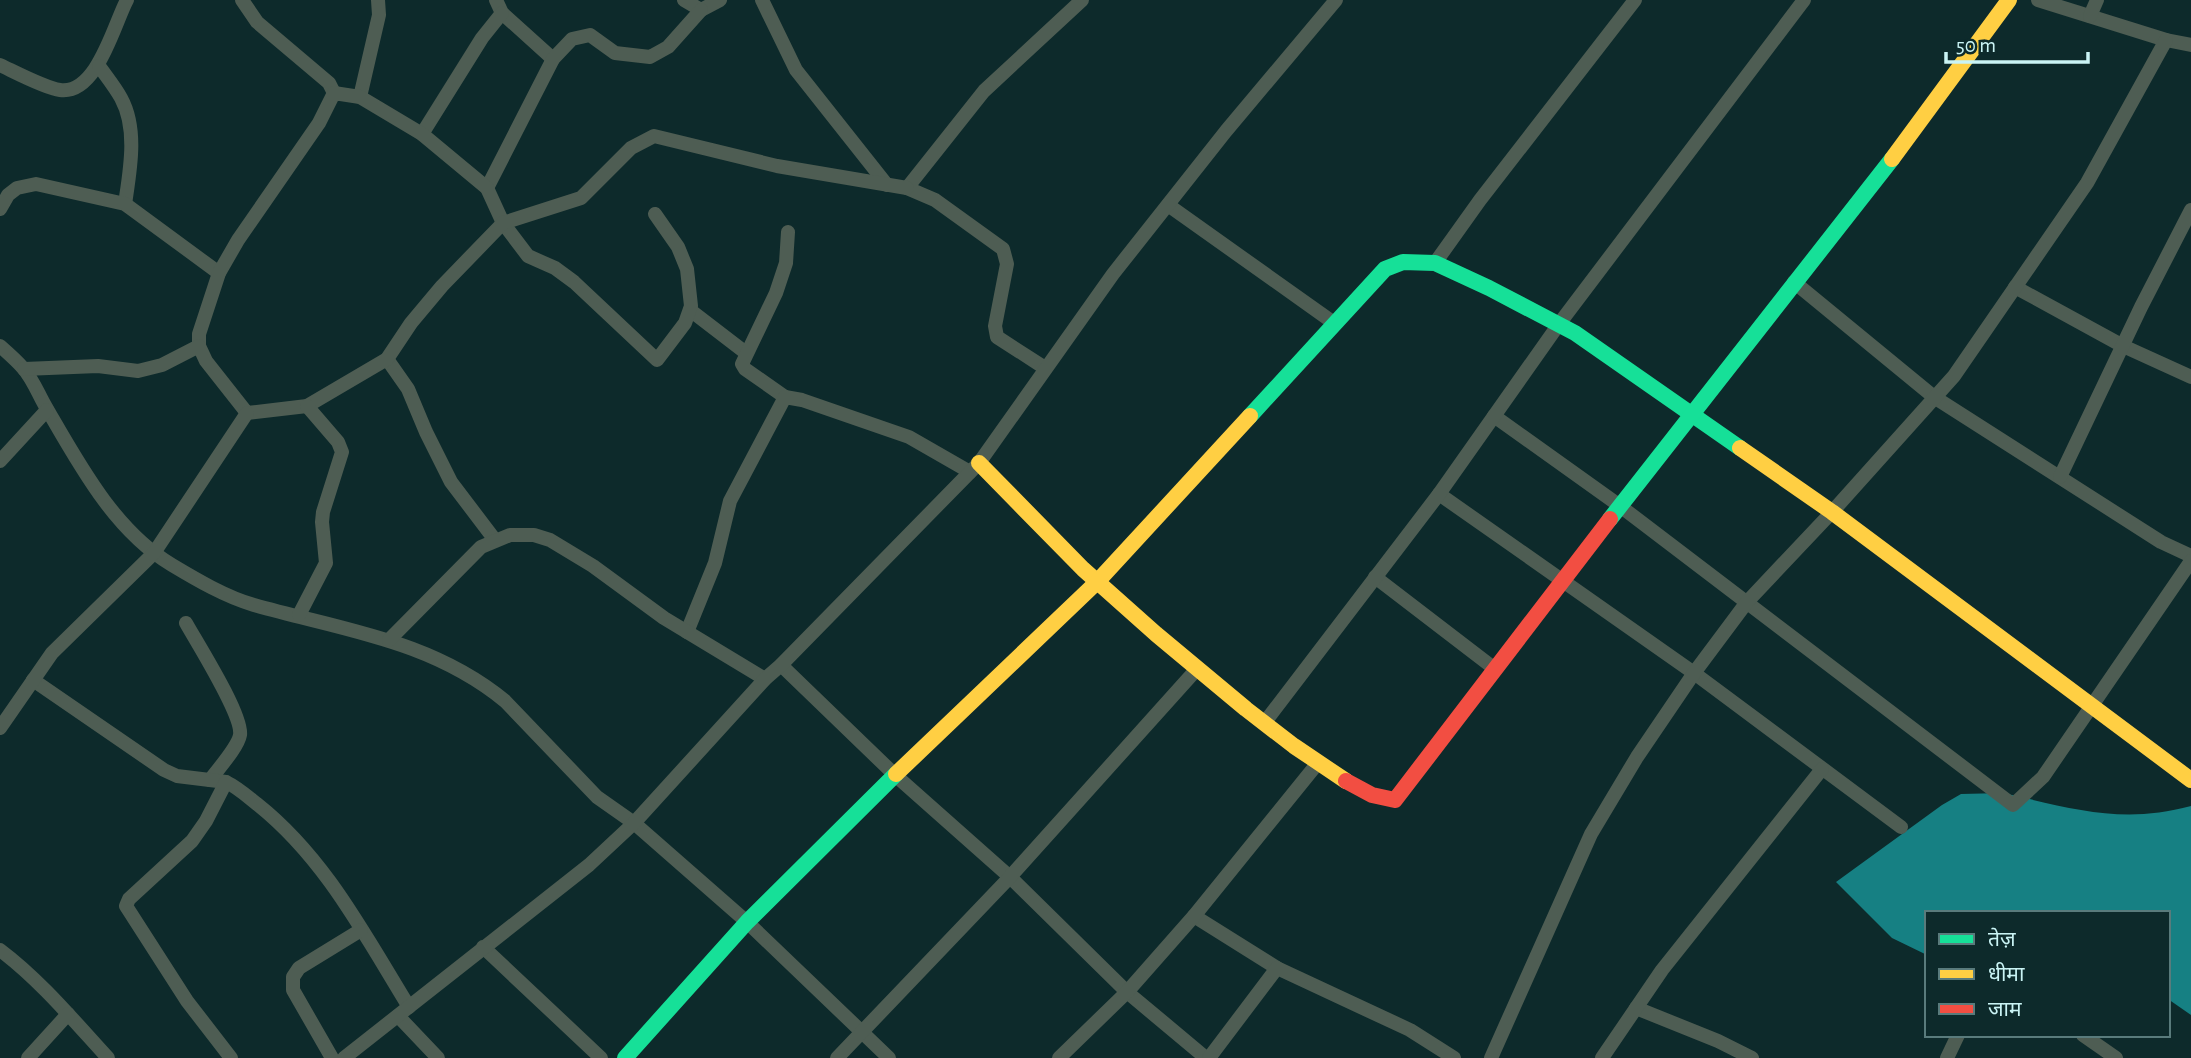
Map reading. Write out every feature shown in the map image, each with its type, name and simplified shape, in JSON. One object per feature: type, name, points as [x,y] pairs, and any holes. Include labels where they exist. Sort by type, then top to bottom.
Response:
[{"type":"street","points":[[0,65],[60,90],[78,85],[99,65],[127,0]]},
{"type":"street","points":[[243,0],[257,22],[329,83],[334,93]]},
{"type":"street","points":[[360,97],[379,15],[378,0]]},
{"type":"street","points":[[684,0],[701,10]]},
{"type":"street","points":[[487,188],[553,59],[572,39],[584,34],[590,35],[615,53],[650,57],[668,47],[701,10],[720,0]]},
{"type":"street","points":[[762,0],[796,70],[887,185]]},
{"type":"street","points":[[907,188],[984,91],[1082,0]]},
{"type":"street","points":[[344,1058],[589,865],[634,823],[765,679],[974,467],[1112,274],[1336,0]]},
{"type":"street","points":[[1435,263],[1480,200],[1635,0]]},
{"type":"street","points":[[1265,722],[1439,494],[1559,324],[1804,0]]},
{"type":"street","points":[[788,232],[786,263],[776,293],[741,363],[745,369],[785,397],[802,400],[909,438],[974,467],[1196,670],[1317,764],[1381,801],[1395,800],[1691,413],[1874,183],[2009,0]]},
{"type":"street","points":[[2038,0],[2166,40],[2191,45]]},
{"type":"street","points":[[2090,16],[2097,0]]},
{"type":"street","points":[[422,134],[499,6],[553,59]]},
{"type":"street","points":[[1491,1058],[1591,834],[1637,757],[1694,673],[1747,602],[1954,376],[2087,183],[2166,40]]},
{"type":"street","points":[[99,65],[122,99],[131,128],[125,204]]},
{"type":"street","points":[[334,93],[360,97],[422,134],[487,188],[503,223],[528,256],[555,268],[574,282],[655,360],[660,358],[685,323],[690,310],[687,269],[678,247],[655,214]]},
{"type":"street","points":[[247,413],[206,360],[200,346],[199,334],[219,273],[238,240],[319,122],[334,93]]},
{"type":"street","points":[[0,728],[52,653],[154,553],[247,413],[307,406],[387,359],[411,323],[442,286],[503,223],[581,198],[631,148],[654,136],[758,162],[907,188],[935,200],[1003,248],[1007,264],[995,326],[996,337],[1045,368]]},
{"type":"street","points":[[0,209],[8,195],[17,188],[36,184],[125,204],[219,273]]},
{"type":"street","points":[[1168,205],[1334,323]]},
{"type":"street","points":[[2060,477],[2191,210]]},
{"type":"street","points":[[625,1058],[747,922],[895,775],[1097,582],[1385,269],[1404,262],[1435,263],[1575,332],[1832,512],[2191,780]]},
{"type":"street","points":[[1494,416],[1620,506],[2013,805],[2043,777],[2191,558],[2161,542],[1934,397],[1794,282]]},
{"type":"street","points":[[2015,287],[2123,346],[2191,377]]},
{"type":"street","points":[[690,310],[747,353]]},
{"type":"street","points":[[24,369],[98,366],[138,371],[162,365],[200,346]]},
{"type":"street","points":[[1,348],[24,369],[111,511],[154,553],[234,598],[389,640],[454,667],[490,689],[505,701],[597,797],[634,823],[747,922],[889,1058]]},
{"type":"street","points":[[387,359],[408,389],[451,482],[495,540]]},
{"type":"street","points":[[687,632],[715,563],[730,501],[785,397]]},
{"type":"street","points":[[299,615],[326,562],[323,512],[342,453],[338,442],[307,406]]},
{"type":"street","points":[[0,461],[47,410]]},
{"type":"street","points":[[1439,494],[1694,673],[1901,827]]},
{"type":"street","points":[[389,640],[481,547],[510,536],[534,535],[550,540],[593,566],[687,632],[765,679]]},
{"type":"street","points":[[1375,577],[1495,669]]},
{"type":"street","points":[[186,623],[221,682],[240,729],[237,741],[209,780]]},
{"type":"street","points":[[781,665],[895,775],[1010,877],[1127,992],[1207,1058],[1277,968]]},
{"type":"street","points":[[837,1058],[1010,877],[1196,670]]},
{"type":"street","points":[[33,680],[164,770],[177,776],[226,782],[269,814],[304,847],[329,878],[361,930],[403,1011],[438,1058]]},
{"type":"street","points":[[1059,1058],[1127,992],[1195,916],[1317,764]]},
{"type":"street","points":[[1602,1058],[1662,970],[1822,769]]},
{"type":"street","points":[[226,782],[192,841],[129,899],[126,906],[187,1001],[230,1058]]},
{"type":"street","points":[[1195,916],[1277,968],[1410,1030],[1454,1058]]},
{"type":"street","points":[[332,1058],[291,982],[299,968],[361,930]]},
{"type":"street","points":[[483,947],[601,1058]]},
{"type":"street","points":[[0,950],[68,1014],[108,1058]]},
{"type":"street","points":[[1636,1008],[1718,1041],[1752,1058]]},
{"type":"street","points":[[27,1058],[68,1014]]},
{"type":"street","points":[[1947,1058],[1957,1037]]},
{"type":"street","points":[[2086,1037],[2116,1058]]},
{"type":"water","points":[[2003,793],[2074,809],[2119,814],[2166,812],[2191,806],[2191,1015],[2170,1000],[2170,911],[1925,911],[1925,954],[1892,938],[1836,882],[1961,794]]},
{"type":"traffic: fast","points":[[1610,519],[1892,159]]},
{"type":"traffic: fast","points":[[1250,416],[1385,269],[1403,262],[1435,263],[1575,333],[1740,448]]},
{"type":"traffic: fast","points":[[625,1058],[747,922],[896,774]]},
{"type":"traffic: slow","points":[[1892,159],[2009,0]]},
{"type":"traffic: slow","points":[[896,774],[1097,582],[1250,416]]},
{"type":"traffic: slow","points":[[1740,448],[1832,512],[2191,780]]},
{"type":"traffic: slow","points":[[979,463],[1083,569],[1156,634],[1246,709],[1346,781]]},
{"type":"traffic: jam","points":[[1346,781],[1372,795],[1395,800],[1610,519]]}]
